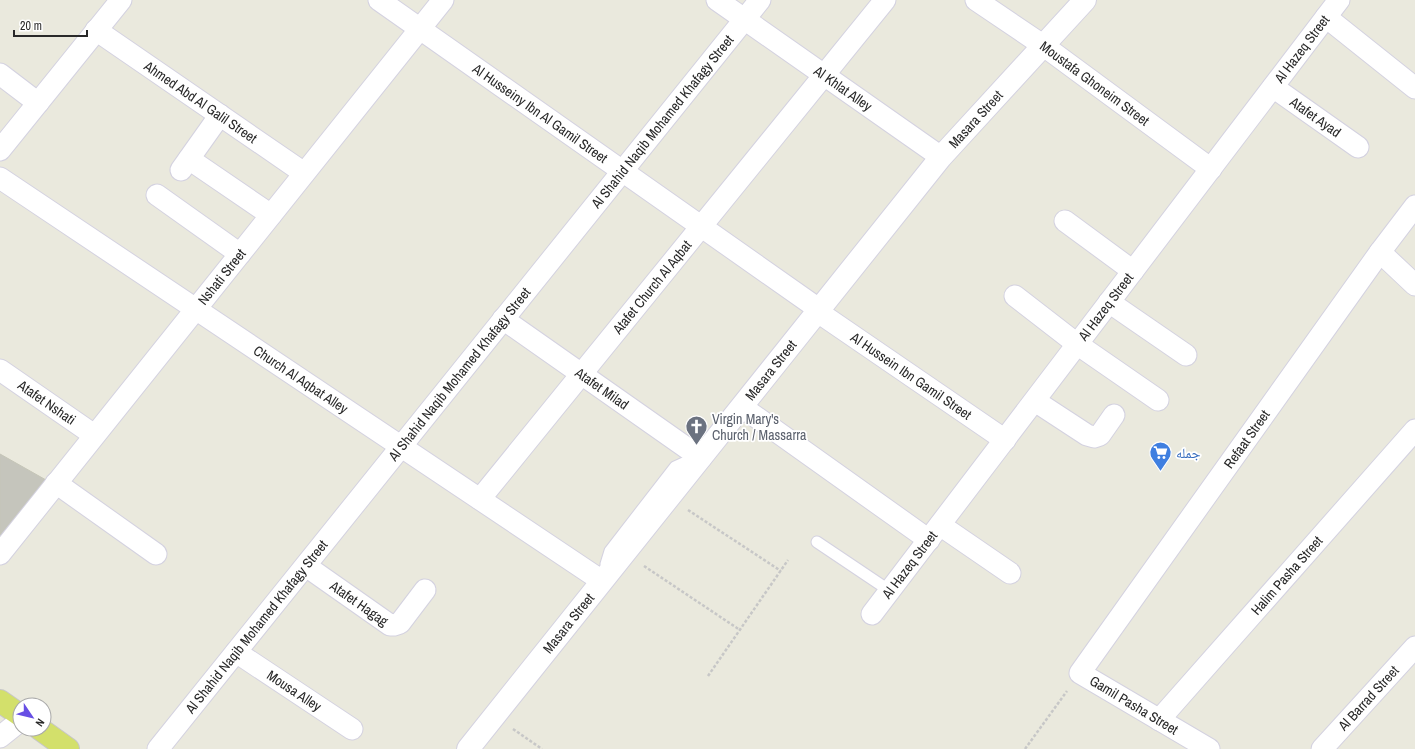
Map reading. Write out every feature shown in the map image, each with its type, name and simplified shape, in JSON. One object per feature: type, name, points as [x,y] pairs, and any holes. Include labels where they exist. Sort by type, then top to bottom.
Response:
[{"type":"main road","points":[[0,701],[12,709]]},
{"type":"main road","points":[[51,737],[68,749]]},
{"type":"street","points":[[0,150],[121,0]]},
{"type":"street","name":"Al Husseiny Ibn Al Gamil Street","points":[[379,0],[819,311]]},
{"type":"street","name":"Nshati Street","points":[[0,554],[443,0]]},
{"type":"street","name":"Al Khlat Alley","points":[[717,0],[941,158]]},
{"type":"street","name":"Al Shahid Naqib Mohamed Khafagy Street","points":[[158,749],[760,0]]},
{"type":"street","name":"Atafet Church Al Aqbat","points":[[480,499],[885,0]]},
{"type":"street","name":"Moustafa Ghoneim Street","points":[[976,0],[1044,46],[1211,169]]},
{"type":"street","name":"Masara Street","points":[[468,749],[941,158],[1085,0]]},
{"type":"street","name":"Al Hazeq Street","points":[[872,614],[1339,0]]},
{"type":"street","points":[[1326,17],[1415,88]]},
{"type":"street","name":"Ahmed Abd Al Galil Street","points":[[96,30],[304,173]]},
{"type":"street","points":[[0,74],[38,103]]},
{"type":"street","name":"Atafet Ayad","points":[[1273,87],[1358,147]]},
{"type":"street","points":[[220,115],[185,164],[271,215]]},
{"type":"street","name":"Church Al Aqbat Alley","points":[[0,178],[401,447],[480,499],[606,577]]},
{"type":"street","points":[[157,195],[240,254]]},
{"type":"street","name":"Refaat Street","points":[[1080,673],[1380,252],[1415,206]]},
{"type":"street","points":[[1065,221],[1133,271]]},
{"type":"street","points":[[1380,252],[1415,285]]},
{"type":"street","points":[[1015,296],[1078,344],[1158,400]]},
{"type":"street","points":[[1109,302],[1186,355]]},
{"type":"street","name":"Al Hussein Ibn Gamil Street","points":[[819,311],[1005,440]]},
{"type":"street","name":"Atafet Milad","points":[[503,319],[581,374],[698,461]]},
{"type":"street","name":"Atafet Nshati","points":[[0,370],[94,435]]},
{"type":"street","points":[[1034,401],[1087,436],[1094,437],[1100,435],[1114,415]]},
{"type":"street","points":[[742,407],[935,532],[1010,573]]},
{"type":"street","name":"Halim Pasha Street","points":[[1159,720],[1415,430]]},
{"type":"street","points":[[56,483],[156,554]]},
{"type":"street","name":"Atafet Hagag","points":[[306,566],[390,625],[400,622],[425,590]]},
{"type":"street","name":"Al Barrad Street","points":[[1322,749],[1415,648]]},
{"type":"street","name":"Mousa Alley","points":[[236,652],[352,729]]},
{"type":"street","name":"Gamil Pasha Street","points":[[1080,673],[1209,749]]},
{"type":"street","points":[[0,737],[12,727]]},
{"type":"lane","points":[[606,577],[606,564],[610,551],[675,466],[686,462],[698,461]]},
{"type":"lane","points":[[817,542],[890,591]]},
{"type":"path","points":[[670,497],[781,571]]},
{"type":"path","points":[[625,553],[740,630]]},
{"type":"path","points":[[708,676],[788,560]]},
{"type":"path","points":[[1025,749],[1080,673]]},
{"type":"path","points":[[495,716],[542,749]]},
{"type":"building","points":[[0,454],[46,480],[7,535],[0,538]]},
{"type":"place","name":"Virgin Mary's Church / Massarra","points":[[696,446]]},
{"type":"place","name":"جمله","points":[[1160,472]]}]
